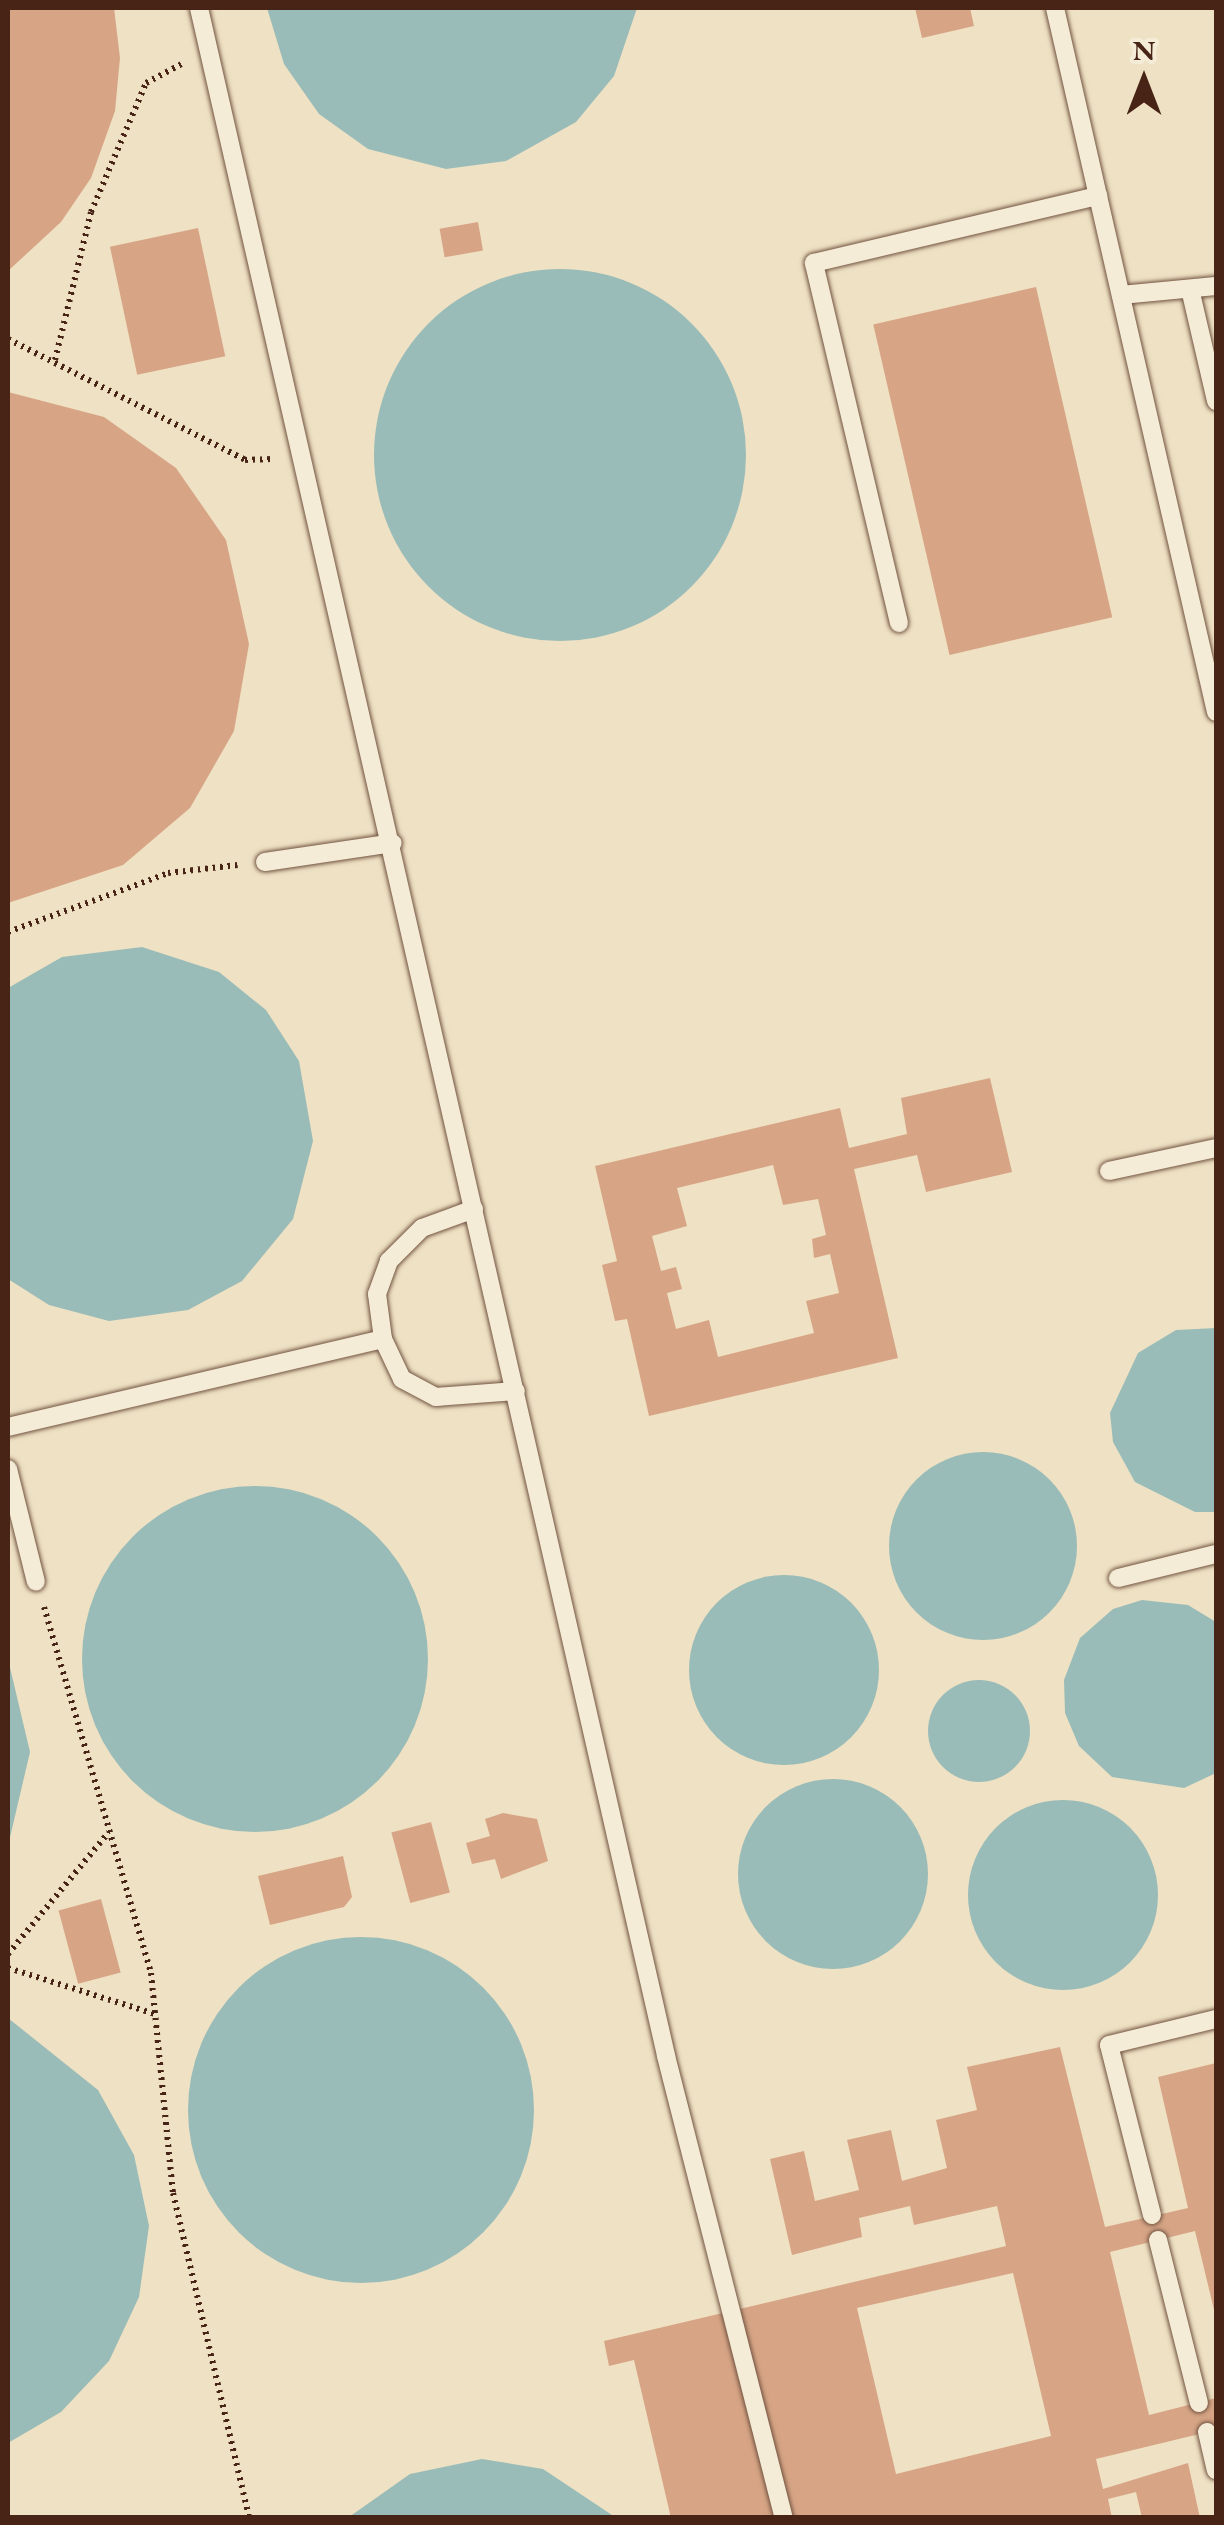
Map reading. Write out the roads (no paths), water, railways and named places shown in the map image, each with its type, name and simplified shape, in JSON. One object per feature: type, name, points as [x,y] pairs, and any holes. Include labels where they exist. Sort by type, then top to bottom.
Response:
[{"type":"lane","points":[[199,8],[393,843],[666,2056],[784,2518]]},
{"type":"lane","points":[[1055,8],[1121,295],[1209,641],[1216,712]]},
{"type":"lane","points":[[899,624],[814,263],[1098,196]]},
{"type":"lane","points":[[1121,295],[1216,286]]},
{"type":"lane","points":[[1190,289],[1216,401]]},
{"type":"lane","points":[[264,862],[393,843]]},
{"type":"lane","points":[[1108,1171],[1216,1148]]},
{"type":"lane","points":[[474,1209],[422,1228],[390,1261],[377,1294],[383,1339],[402,1379],[436,1397],[516,1391]]},
{"type":"lane","points":[[8,1427],[383,1339]]},
{"type":"lane","points":[[8,1469],[36,1582]]},
{"type":"lane","points":[[1118,1578],[1216,1554]]},
{"type":"lane","points":[[1152,2216],[1109,2045],[1216,2019]]},
{"type":"lane","points":[[1158,2240],[1199,2403]]},
{"type":"lane","points":[[1207,2432],[1216,2470]]},
{"type":"water","points":[[267,8],[637,8],[614,76],[576,122],[506,161],[446,169],[368,149],[319,114],[284,64]]},
{"type":"water","points":[[560,269],[596,272],[631,283],[664,300],[692,323],[715,351],[732,384],[743,419],[743,491],[732,526],[715,559],[692,587],[664,610],[631,627],[596,638],[560,641],[524,638],[489,627],[456,610],[428,587],[405,559],[388,526],[377,491],[374,455],[377,419],[388,384],[405,351],[428,323],[456,300],[489,283],[524,272]]},
{"type":"water","points":[[142,947],[219,972],[266,1010],[299,1061],[313,1141],[293,1219],[242,1281],[188,1310],[109,1321],[49,1305],[8,1279],[8,988],[62,957]]},
{"type":"water","points":[[1216,1328],[1216,1512],[1195,1512],[1135,1482],[1113,1442],[1110,1413],[1138,1353],[1176,1330]]},
{"type":"water","points":[[983,1452],[1019,1459],[1050,1479],[1070,1510],[1077,1546],[1070,1582],[1050,1613],[1019,1633],[983,1640],[947,1633],[916,1613],[896,1582],[889,1546],[896,1510],[916,1479],[947,1459]]},
{"type":"water","points":[[255,1486],[289,1490],[321,1500],[351,1515],[377,1537],[399,1563],[414,1593],[424,1625],[428,1659],[424,1693],[414,1725],[399,1755],[377,1781],[351,1803],[321,1818],[289,1828],[255,1832],[221,1828],[189,1818],[159,1803],[133,1781],[111,1755],[96,1725],[86,1693],[82,1659],[86,1625],[96,1593],[111,1563],[133,1537],[159,1515],[189,1500],[221,1490]]},
{"type":"water","points":[[784,1575],[820,1582],[851,1603],[872,1634],[879,1670],[872,1706],[851,1737],[820,1758],[784,1765],[748,1758],[717,1737],[696,1706],[689,1670],[696,1634],[717,1603],[748,1582]]},
{"type":"water","points":[[1142,1600],[1188,1605],[1216,1622],[1216,1773],[1184,1788],[1112,1777],[1079,1746],[1065,1713],[1064,1680],[1080,1638],[1113,1609]]},
{"type":"water","points":[[8,1659],[30,1752],[8,1846]]},
{"type":"water","points":[[979,1680],[999,1684],[1015,1695],[1026,1711],[1030,1731],[1026,1751],[1015,1767],[999,1778],[979,1782],[959,1778],[943,1767],[932,1751],[928,1731],[932,1711],[943,1695],[959,1684]]},
{"type":"water","points":[[833,1779],[869,1786],[900,1807],[921,1838],[928,1874],[921,1910],[900,1941],[869,1962],[833,1969],[797,1962],[766,1941],[745,1910],[738,1874],[745,1838],[766,1807],[797,1786]]},
{"type":"water","points":[[1063,1800],[1099,1808],[1130,1828],[1150,1859],[1158,1895],[1150,1931],[1130,1962],[1099,1982],[1063,1990],[1027,1982],[996,1962],[976,1931],[968,1895],[976,1859],[996,1828],[1027,1808]]},
{"type":"water","points":[[361,1937],[395,1941],[427,1951],[457,1967],[483,1988],[504,2014],[520,2044],[530,2076],[534,2110],[530,2144],[520,2176],[504,2206],[483,2232],[457,2253],[427,2269],[395,2279],[361,2283],[327,2279],[295,2269],[265,2253],[239,2232],[218,2206],[202,2176],[192,2144],[188,2110],[192,2076],[202,2044],[218,2014],[239,1988],[265,1967],[295,1951],[327,1941]]},
{"type":"water","points":[[8,2018],[98,2090],[134,2155],[149,2226],[139,2297],[109,2361],[61,2412],[8,2443]]},
{"type":"water","points":[[482,2459],[543,2469],[615,2517],[349,2517],[410,2474]]}]
